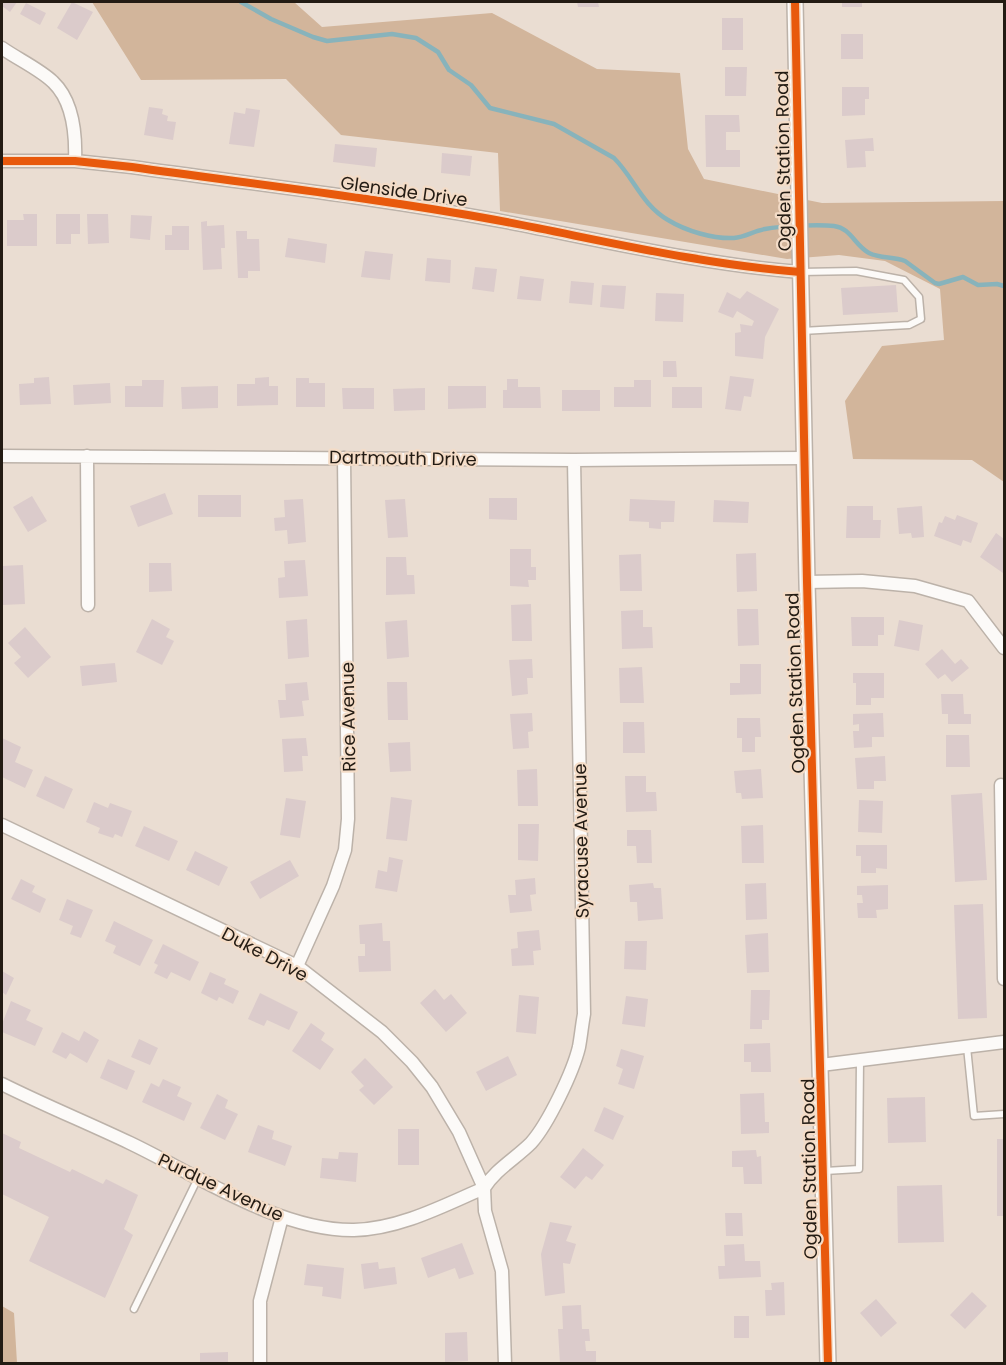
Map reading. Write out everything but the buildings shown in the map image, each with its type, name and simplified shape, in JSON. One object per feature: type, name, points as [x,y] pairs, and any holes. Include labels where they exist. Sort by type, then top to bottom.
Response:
[{"type":"street","name":"Ogden Station Road","points":[[795,2],[807,582],[828,1364]]},
{"type":"street","points":[[2,48],[53,81],[65,98],[76,135],[75,161]]},
{"type":"street","name":"Glenside Drive","points":[[2,161],[75,161],[380,202],[493,219],[762,269],[800,272]]},
{"type":"street","name":"Dartmouth Drive","points":[[2,456],[574,460],[804,458]]},
{"type":"street","points":[[87,456],[88,605]]},
{"type":"street","name":"Rice Avenue","points":[[297,966],[333,885],[345,850],[348,819],[344,458]]},
{"type":"street","name":"Syracuse Avenue","points":[[484,1188],[492,1175],[531,1142],[550,1114],[579,1048],[584,1014],[574,460]]},
{"type":"street","points":[[807,582],[861,581],[915,586],[968,601],[1005,648]]},
{"type":"street","points":[[1001,785],[1005,979]]},
{"type":"street","name":"Duke Drive","points":[[2,825],[297,966],[382,1032],[412,1062],[432,1087],[459,1132],[484,1188],[485,1211],[502,1271],[505,1364]]},
{"type":"street","points":[[821,1065],[1005,1042]]},
{"type":"street","name":"Purdue Avenue","points":[[2,1084],[282,1216],[328,1229],[366,1229],[387,1226],[429,1213],[484,1188]]},
{"type":"street","points":[[260,1364],[260,1301],[282,1216]]},
{"type":"lane","points":[[800,272],[856,271],[904,280],[919,297],[921,319],[909,325],[801,331]]},
{"type":"lane","points":[[967,1047],[974,1116],[1005,1114]]},
{"type":"lane","points":[[824,1171],[859,1169],[860,1060]]},
{"type":"lane","points":[[134,1309],[198,1178]]},
{"type":"shaded area","points":[[92,2],[294,2],[322,27],[492,13],[597,69],[680,73],[688,149],[704,179],[822,203],[1004,201],[1004,482],[972,460],[853,459],[845,401],[882,346],[944,340],[940,289],[885,261],[839,255],[787,259],[500,211],[498,153],[341,135],[286,79],[141,80]]},
{"type":"shaded area","points":[[2,1306],[14,1313],[17,1363],[2,1363]]},
{"type":"waterway","points":[[241,2],[271,19],[327,41],[392,34],[416,38],[438,52],[449,70],[471,85],[490,108],[554,124],[614,158],[651,207],[668,220],[691,231],[709,236],[734,238],[761,230],[790,226],[840,227],[869,253],[905,261],[935,283],[939,284],[963,277],[978,285],[1004,286]]},
{"type":"cycle path","points":[[795,2],[807,582],[828,1364]]},
{"type":"cycle path","points":[[2,161],[75,161],[314,192],[496,220],[686,257],[800,272]]}]
